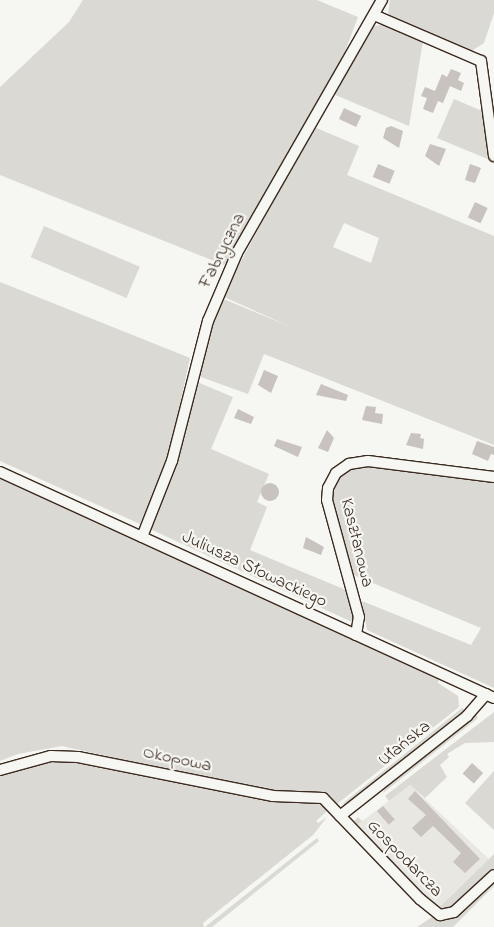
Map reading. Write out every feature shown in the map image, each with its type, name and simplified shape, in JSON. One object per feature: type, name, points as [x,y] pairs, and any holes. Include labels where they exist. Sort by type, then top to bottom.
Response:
[{"type":"street","name":"Fabryczna","points":[[142,537],[172,461],[208,321],[234,261],[382,0]]},
{"type":"street","points":[[374,15],[481,60],[494,156]]},
{"type":"street","name":"Kasztanowa","points":[[356,635],[359,617],[327,500],[328,488],[336,473],[348,464],[368,461],[494,477]]},
{"type":"street","name":"Juliusza Słowackiego","points":[[0,472],[490,696]]},
{"type":"street","name":"Ułańska","points":[[340,816],[490,696]]},
{"type":"street","name":"Okopowa","points":[[0,770],[51,756],[78,757],[273,796],[323,798],[340,816]]},
{"type":"street","name":"Gospodarcza","points":[[340,816],[420,899],[440,915],[454,912],[494,875]]},
{"type":"shaded area","points":[[83,0],[317,0],[358,17],[343,57],[239,245],[224,265],[0,175],[0,87],[69,22]]},
{"type":"shaded area","points":[[390,0],[494,0],[494,13],[484,43],[470,52],[391,21],[388,13]]},
{"type":"shaded area","points":[[384,24],[423,41],[409,126],[333,94],[371,27]]},
{"type":"shaded area","points":[[454,99],[482,111],[490,160],[437,138]]},
{"type":"shaded area","points":[[314,127],[359,146],[347,175],[494,236],[494,445],[264,354],[248,394],[198,376],[208,329],[221,298],[291,327],[222,296]],"holes":[[[344,223],[379,238],[371,263],[333,247]]]},
{"type":"shaded area","points":[[44,226],[140,267],[126,298],[31,257]]},
{"type":"shaded area","points":[[0,282],[190,358],[167,464],[140,524],[0,461]]},
{"type":"shaded area","points":[[197,382],[233,397],[211,449],[269,474],[257,502],[267,507],[250,550],[346,590],[355,614],[352,622],[150,529],[194,384]]},
{"type":"shaded area","points":[[363,463],[494,481],[494,688],[367,630],[362,601],[471,645],[481,628],[351,574],[331,501],[331,486],[339,474]]},
{"type":"shaded area","points":[[0,478],[439,679],[438,683],[458,696],[459,707],[337,804],[323,793],[259,791],[62,746],[18,754],[0,761]]},
{"type":"shaded area","points":[[462,708],[465,710],[462,713],[350,803],[342,804]]},
{"type":"shaded area","points":[[494,712],[494,742],[465,743],[447,754],[449,757],[440,765],[447,777],[425,798],[410,785],[389,801],[385,796]]},
{"type":"shaded area","points":[[476,715],[478,718],[383,793],[385,788]]},
{"type":"shaded area","points":[[61,760],[120,768],[252,797],[315,800],[326,808],[326,812],[316,821],[318,823],[327,817],[313,835],[203,923],[204,927],[0,927],[0,773],[35,762]]},
{"type":"shaded area","points":[[494,771],[494,830],[465,803]]},
{"type":"shaded area","points":[[410,785],[489,859],[439,909],[357,825]]},
{"type":"shaded area","points":[[358,817],[362,821],[357,825],[439,908],[494,854],[494,870],[452,908],[437,910],[354,826],[353,822]]},
{"type":"shaded area","points":[[317,838],[319,841],[212,927],[205,927]]},
{"type":"shaded area","points":[[494,880],[494,886],[453,927],[417,927],[432,917],[445,919],[454,917]]},
{"type":"building","points":[[451,69],[461,73],[458,80],[464,83],[461,91],[450,86],[443,103],[438,101],[433,113],[423,109],[427,98],[421,96],[425,87],[435,91],[442,74],[447,77]]},
{"type":"building","points":[[344,108],[361,116],[356,127],[339,119]]},
{"type":"building","points":[[391,126],[403,131],[399,148],[383,138],[386,128]]},
{"type":"building","points":[[430,144],[446,149],[439,166],[425,156]]},
{"type":"building","points":[[378,164],[395,171],[389,184],[373,177]]},
{"type":"building","points":[[470,164],[481,168],[475,183],[465,180]]},
{"type":"building","points":[[475,202],[488,208],[481,223],[468,217]]},
{"type":"building","points":[[264,370],[278,376],[271,393],[258,385]]},
{"type":"building","points":[[321,384],[348,395],[346,401],[316,395]]},
{"type":"building","points":[[366,406],[376,407],[375,413],[383,414],[382,424],[362,420]]},
{"type":"building","points":[[238,409],[254,417],[251,424],[234,418]]},
{"type":"building","points":[[327,430],[334,438],[328,452],[318,448]]},
{"type":"building","points":[[411,433],[421,434],[420,438],[424,439],[423,449],[406,445]]},
{"type":"building","points":[[277,439],[302,447],[298,457],[274,446]]},
{"type":"building","points":[[477,441],[494,447],[494,455],[491,454],[488,461],[472,454]]},
{"type":"building","points":[[270,483],[276,486],[279,492],[276,498],[270,501],[264,498],[261,492],[264,486]]},
{"type":"building","points":[[306,537],[324,547],[321,555],[303,548]]},
{"type":"building","points":[[472,763],[483,773],[474,783],[463,773]]},
{"type":"building","points":[[415,791],[480,859],[465,873],[453,862],[461,853],[433,826],[421,837],[412,828],[426,815],[408,799]]},
{"type":"building","points":[[383,806],[395,820],[389,825],[377,811]]}]
